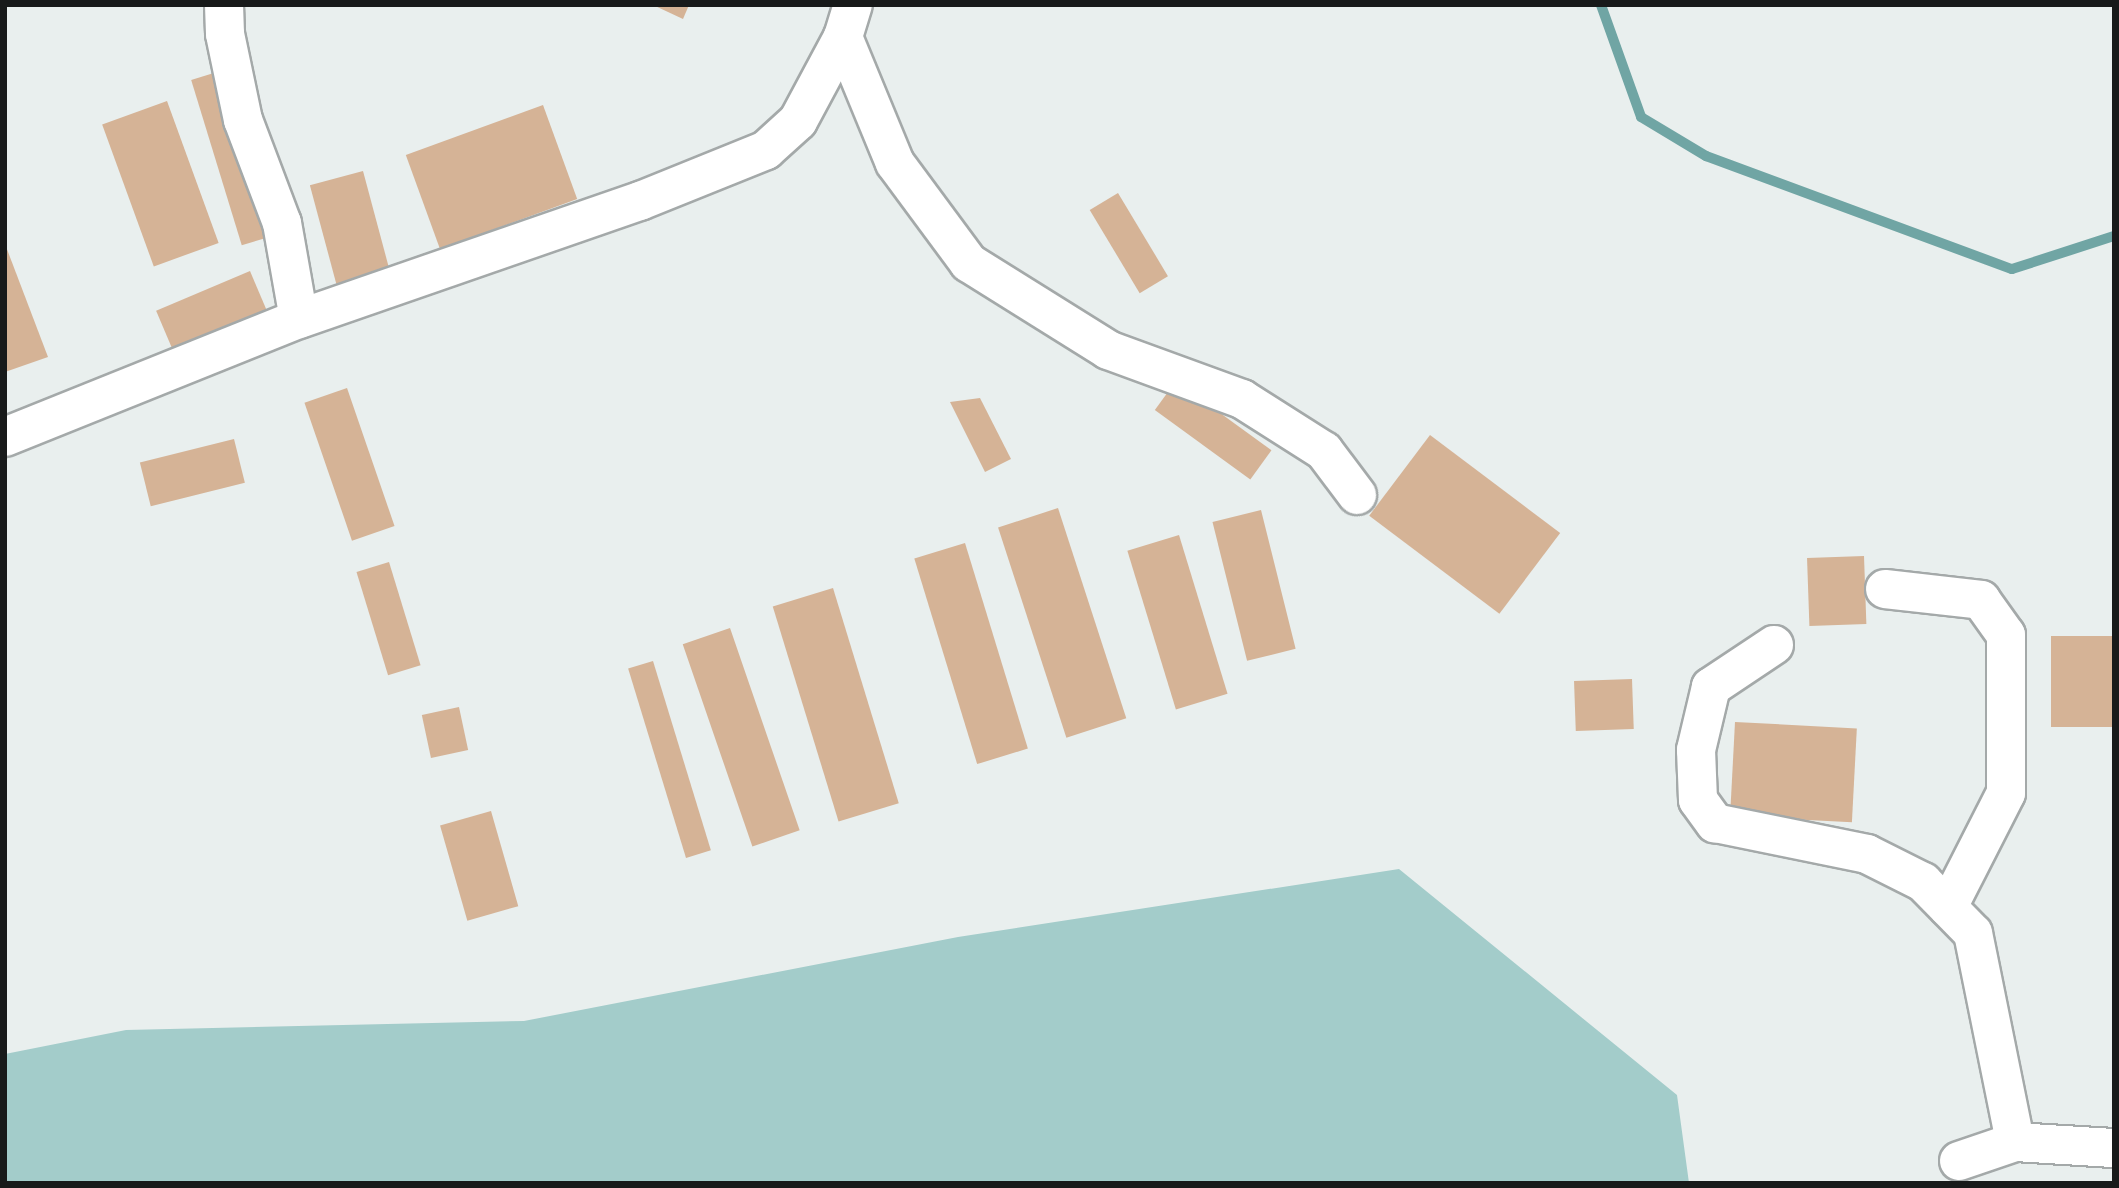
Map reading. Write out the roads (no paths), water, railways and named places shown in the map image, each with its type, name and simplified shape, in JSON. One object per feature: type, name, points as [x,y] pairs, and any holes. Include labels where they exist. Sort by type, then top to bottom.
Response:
[{"type":"street","points":[[225,5],[225,34],[243,120],[282,223],[299,319]]},
{"type":"street","points":[[5,437],[299,319],[640,201],[766,150],[798,121],[848,21]]},
{"type":"street","points":[[848,21],[895,163],[969,263],[1108,349],[1242,399],[1324,451],[1357,495]]},
{"type":"street","points":[[1885,589],[1981,600],[2006,635],[2006,793],[1948,907]]},
{"type":"street","points":[[1774,645],[1711,688],[1696,750],[1698,800],[1715,823],[1867,854],[1923,882],[1973,933],[2015,1142]]},
{"type":"street","points":[[1959,1161],[2015,1142],[2114,1148]]},
{"type":"waterway","points":[[1601,5],[1641,117],[1706,156],[2012,269],[2114,236]]}]
